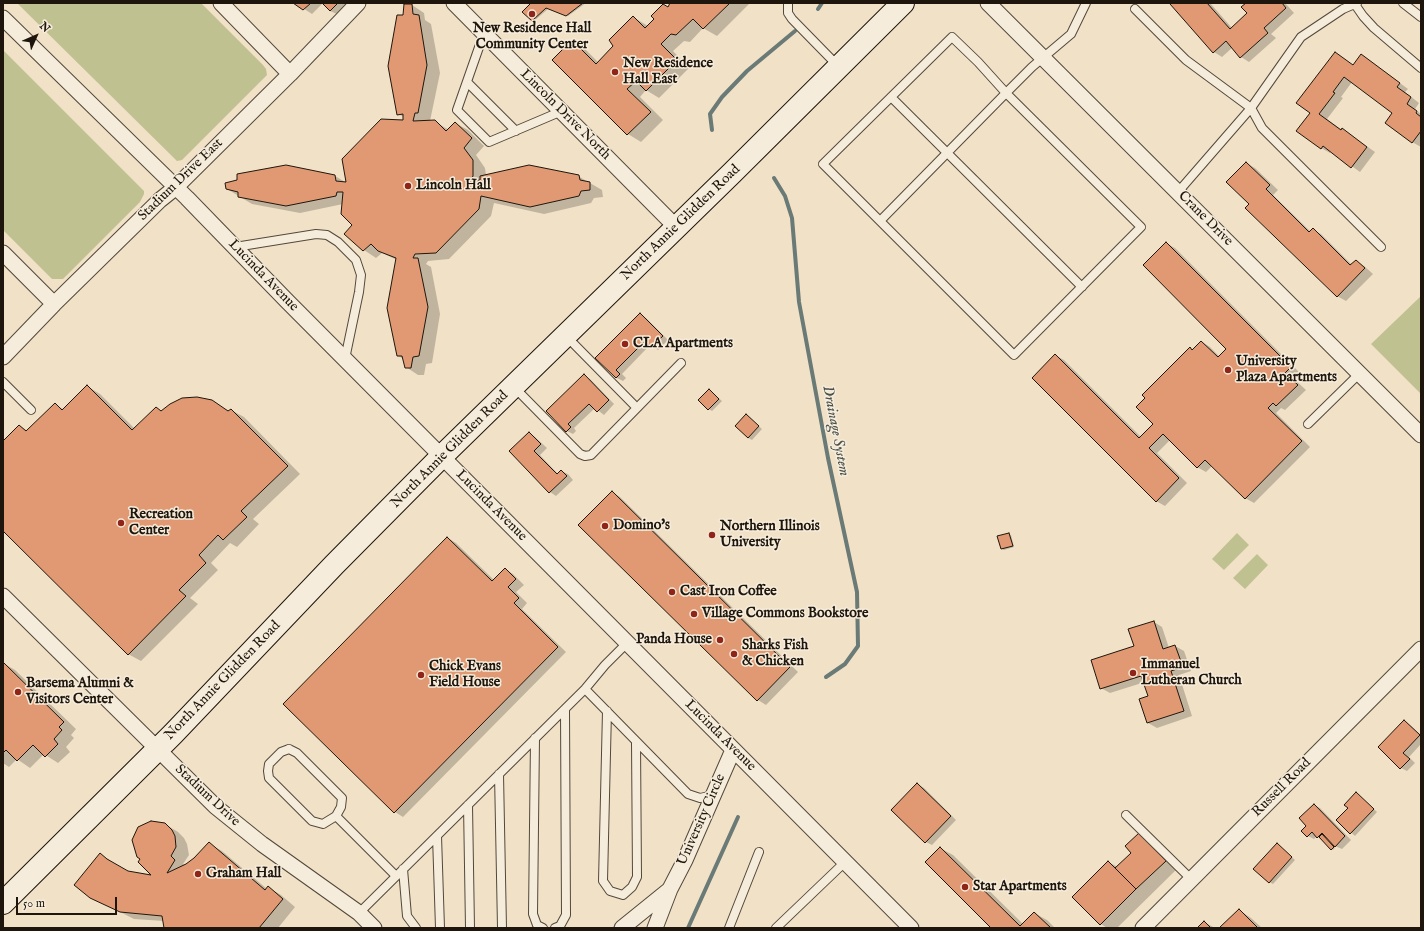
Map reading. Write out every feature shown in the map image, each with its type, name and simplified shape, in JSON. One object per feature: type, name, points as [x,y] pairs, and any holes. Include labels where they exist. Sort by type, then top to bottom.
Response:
[{"type":"main road","name":"North Annie Glidden Road","points":[[3,903],[158,750],[334,565],[442,456],[903,3]]},
{"type":"street","points":[[221,3],[290,74]]},
{"type":"street","name":"Stadium Drive East","points":[[3,357],[54,304],[160,200],[175,188],[290,74],[358,3]]},
{"type":"street","name":"Lincoln Drive North","points":[[454,3],[676,227]]},
{"type":"street","name":"Crane Drive","points":[[988,3],[1421,435]]},
{"type":"street","name":"Lucinda Avenue","points":[[3,18],[235,247],[344,359],[911,928]]},
{"type":"street","points":[[3,253],[54,304]]},
{"type":"street","name":"Stadium Drive","points":[[3,596],[216,807],[366,923]]},
{"type":"street","name":"Russell Road","points":[[1142,928],[1421,649]]},
{"type":"street","name":"University Circle","points":[[655,928],[670,889],[685,860],[733,750]]},
{"type":"street","name":"University Circle","points":[[622,928],[670,889]]},
{"type":"lane","points":[[788,3],[788,13],[792,19],[838,67]]},
{"type":"lane","points":[[880,221],[1006,93],[1043,57],[1071,34],[1086,3]]},
{"type":"lane","points":[[1178,192],[1251,108],[1301,37],[1343,9],[1355,3],[1362,16],[1374,28],[1421,68]]},
{"type":"lane","points":[[1403,3],[1421,17]]},
{"type":"lane","points":[[1135,9],[1186,60],[1251,108],[1262,128],[1381,247]]},
{"type":"lane","points":[[484,33],[457,110],[489,142],[562,111]]},
{"type":"lane","points":[[952,37],[978,62],[1006,93],[1141,227],[1014,355],[823,164],[952,37]]},
{"type":"lane","points":[[467,82],[516,131]]},
{"type":"lane","points":[[891,97],[1082,287]]},
{"type":"lane","points":[[235,247],[316,234],[327,235],[338,242],[356,260],[361,275],[359,292],[344,359]]},
{"type":"lane","points":[[565,336],[637,408]]},
{"type":"lane","points":[[513,386],[580,454],[585,456],[591,455],[681,363]]},
{"type":"lane","points":[[1308,424],[1359,374]]},
{"type":"lane","points":[[3,382],[31,410]]},
{"type":"lane","points":[[366,923],[396,876],[565,710],[605,665],[627,643]]},
{"type":"lane","points":[[585,689],[688,794],[700,798],[713,795]]},
{"type":"lane","points":[[555,928],[560,926],[566,915],[565,710]]},
{"type":"lane","points":[[607,711],[603,881],[610,891],[623,895],[632,887],[637,877],[636,742]]},
{"type":"lane","points":[[535,738],[533,914],[537,925],[543,928]]},
{"type":"lane","points":[[289,749],[297,753],[342,798],[341,807],[336,816],[323,824],[312,821],[269,778],[269,764],[281,752],[289,749]]},
{"type":"lane","points":[[499,774],[502,928]]},
{"type":"lane","points":[[468,805],[470,928]]},
{"type":"lane","points":[[1126,815],[1191,879]]},
{"type":"lane","points":[[336,816],[396,876]]},
{"type":"lane","points":[[437,836],[440,928]]},
{"type":"lane","points":[[729,928],[759,852]]},
{"type":"lane","points":[[776,928],[845,862]]},
{"type":"lane","points":[[403,870],[407,916],[416,928]]},
{"type":"green space","points":[[17,3],[201,3],[263,65],[266,69],[267,75],[182,160],[177,161]]},
{"type":"green space","points":[[3,50],[144,191],[140,202],[63,279],[52,279],[3,230]]},
{"type":"green space","points":[[1421,296],[1421,394],[1371,344]]},
{"type":"green space","points":[[1237,533],[1249,545],[1224,570],[1212,559]]},
{"type":"green space","points":[[1257,554],[1268,565],[1245,589],[1233,578]]},
{"type":"building","points":[[293,3],[311,3],[303,10]]},
{"type":"building","points":[[322,3],[338,3],[330,11]]},
{"type":"building","name":"New Residence Hall Community Center","points":[[531,3],[583,3],[566,16],[546,8],[532,21],[522,12]]},
{"type":"building","name":"New Residence Hall East","points":[[670,3],[730,3],[703,29],[693,19],[676,35],[671,34],[661,44],[677,60],[646,91],[636,81],[627,89],[651,112],[627,135],[552,60],[572,40],[596,64],[613,46],[609,40],[633,16],[645,28],[654,19],[651,16],[663,4],[668,7]]},
{"type":"building","points":[[1207,3],[1230,29],[1247,13],[1241,7],[1246,3],[1282,3],[1286,8],[1264,28],[1268,33],[1240,58],[1226,41],[1213,53],[1170,4]]},
{"type":"building","name":"Lincoln Hall","points":[[404,4],[412,4],[413,14],[419,15],[427,65],[418,113],[415,113],[413,121],[435,120],[446,131],[455,122],[472,138],[464,148],[473,160],[473,176],[470,181],[480,180],[480,176],[529,165],[579,175],[580,180],[590,182],[590,190],[581,191],[579,196],[530,207],[481,196],[479,209],[436,253],[415,254],[413,258],[418,258],[428,307],[419,356],[413,357],[411,368],[405,368],[402,356],[397,356],[387,308],[396,258],[378,251],[371,244],[363,251],[344,234],[352,225],[341,214],[343,192],[337,192],[336,196],[286,206],[238,197],[238,192],[226,189],[225,183],[237,180],[237,174],[286,165],[335,175],[336,181],[346,182],[342,159],[381,119],[403,120],[403,114],[397,115],[388,66],[397,15],[403,15]]},
{"type":"building","points":[[1335,52],[1353,65],[1361,54],[1400,83],[1397,87],[1411,97],[1407,104],[1417,111],[1416,113],[1421,117],[1421,131],[1412,143],[1385,123],[1392,113],[1344,77],[1333,92],[1335,93],[1319,114],[1341,130],[1342,128],[1367,147],[1351,168],[1323,146],[1321,149],[1296,131],[1310,113],[1296,103]]},
{"type":"building","points":[[1246,162],[1270,185],[1266,189],[1309,232],[1313,228],[1350,265],[1356,260],[1365,268],[1337,297],[1245,208],[1249,204],[1226,182]]},
{"type":"building","name":"University Plaza Apartments","points":[[1166,242],[1291,367],[1285,373],[1298,385],[1276,406],[1273,403],[1268,408],[1302,441],[1245,499],[1205,460],[1197,468],[1163,434],[1149,448],[1179,478],[1156,502],[1032,378],[1055,354],[1139,438],[1153,424],[1136,407],[1145,398],[1142,395],[1190,347],[1192,350],[1201,341],[1218,357],[1226,349],[1143,265]]},
{"type":"building","name":"CLA Apartments","points":[[640,313],[663,336],[651,347],[645,341],[616,370],[620,374],[616,378],[595,358]]},
{"type":"building","points":[[584,374],[609,400],[597,412],[589,404],[568,424],[571,427],[566,432],[546,411]]},
{"type":"building","name":"Recreation Center","points":[[87,385],[132,430],[156,407],[161,411],[170,404],[182,398],[197,397],[212,400],[228,411],[231,409],[288,466],[241,511],[247,517],[223,540],[218,535],[199,555],[206,563],[179,590],[186,596],[128,655],[3,531],[3,441],[19,425],[26,431],[55,403],[62,410]]},
{"type":"building","points":[[709,389],[719,399],[708,410],[698,400]]},
{"type":"building","points":[[746,414],[759,426],[748,438],[735,426]]},
{"type":"building","points":[[529,432],[541,444],[534,451],[557,474],[561,470],[567,476],[549,493],[509,451]]},
{"type":"building","points":[[612,491],[790,667],[757,701],[578,525]]},
{"type":"building","points":[[1009,533],[1013,546],[1001,549],[997,536]]},
{"type":"building","name":"Chick Evans Field House","points":[[447,537],[492,581],[505,568],[516,579],[508,587],[519,598],[514,603],[558,647],[394,813],[283,704]]},
{"type":"building","name":"Immanuel Lutheran Church","points":[[1154,621],[1163,649],[1175,645],[1183,667],[1171,671],[1184,711],[1147,723],[1139,699],[1148,696],[1141,676],[1100,689],[1091,660],[1134,646],[1128,629]]},
{"type":"building","name":"Barsema Alumni & Visitors Center","points":[[3,662],[64,722],[59,727],[62,730],[54,739],[58,744],[45,757],[33,745],[17,761],[6,750],[3,753]]},
{"type":"building","points":[[1404,720],[1420,735],[1403,753],[1410,759],[1400,769],[1378,747]]},
{"type":"building","points":[[917,783],[951,816],[925,843],[891,810]]},
{"type":"building","points":[[1356,792],[1374,809],[1350,834],[1336,820],[1348,808],[1344,805]]},
{"type":"building","points":[[1314,804],[1345,836],[1335,847],[1322,833],[1317,838],[1312,832],[1307,837],[1301,831],[1306,826],[1299,818]]},
{"type":"building","name":"Graham Hall","points":[[151,821],[165,823],[172,830],[175,836],[176,847],[171,856],[175,860],[167,873],[186,864],[209,842],[265,890],[268,886],[283,899],[259,928],[164,928],[162,916],[120,912],[90,898],[74,885],[100,853],[107,859],[128,871],[151,875],[138,862],[140,859],[137,857],[132,840],[138,827]]},
{"type":"building","points":[[1139,833],[1166,861],[1136,889],[1115,868],[1131,853],[1125,846]]},
{"type":"building","points":[[1322,834],[1334,847],[1331,850],[1319,837]]},
{"type":"building","points":[[1277,843],[1292,857],[1269,883],[1253,869]]},
{"type":"building","name":"Star Apartments","points":[[940,847],[1020,926],[1034,912],[1051,928],[991,928],[925,862]]},
{"type":"building","points":[[1108,861],[1136,889],[1100,925],[1072,897]]},
{"type":"building","points":[[1239,909],[1258,928],[1219,928]]},
{"type":"building","points":[[1204,921],[1211,928],[1197,928]]},
{"type":"waterway","name":"Drainage System","points":[[818,9],[822,3]]},
{"type":"waterway","name":"Drainage System","points":[[712,130],[710,114],[722,97],[747,71],[795,31]]},
{"type":"waterway","name":"Drainage System","points":[[774,178],[785,196],[792,218],[799,302],[828,458],[857,592],[858,646],[845,664],[826,677]]},
{"type":"waterway","points":[[688,928],[738,817]]},
{"type":"place","name":"New Residence Hall Community Center","points":[[532,14]]},
{"type":"place","name":"New Residence Hall East","points":[[615,72]]},
{"type":"place","name":"Lincoln Hall","points":[[408,186]]},
{"type":"place","name":"CLA Apartments","points":[[625,344]]},
{"type":"place","name":"University Plaza Apartments","points":[[1228,370]]},
{"type":"place","name":"Recreation Center","points":[[121,523]]},
{"type":"place","name":"Domino's","points":[[605,526]]},
{"type":"place","name":"Northern Illinois University","points":[[712,535]]},
{"type":"place","name":"Cast Iron Coffee","points":[[672,592]]},
{"type":"place","name":"Village Commons Bookstore","points":[[694,614]]},
{"type":"place","name":"Panda House","points":[[720,640]]},
{"type":"place","name":"Sharks Fish & Chicken","points":[[734,654]]},
{"type":"place","name":"Immanuel Lutheran Church","points":[[1133,673]]},
{"type":"place","name":"Chick Evans Field House","points":[[421,675]]},
{"type":"place","name":"Barsema Alumni & Visitors Center","points":[[18,692]]},
{"type":"place","name":"Graham Hall","points":[[198,874]]},
{"type":"place","name":"Star Apartments","points":[[965,887]]}]
